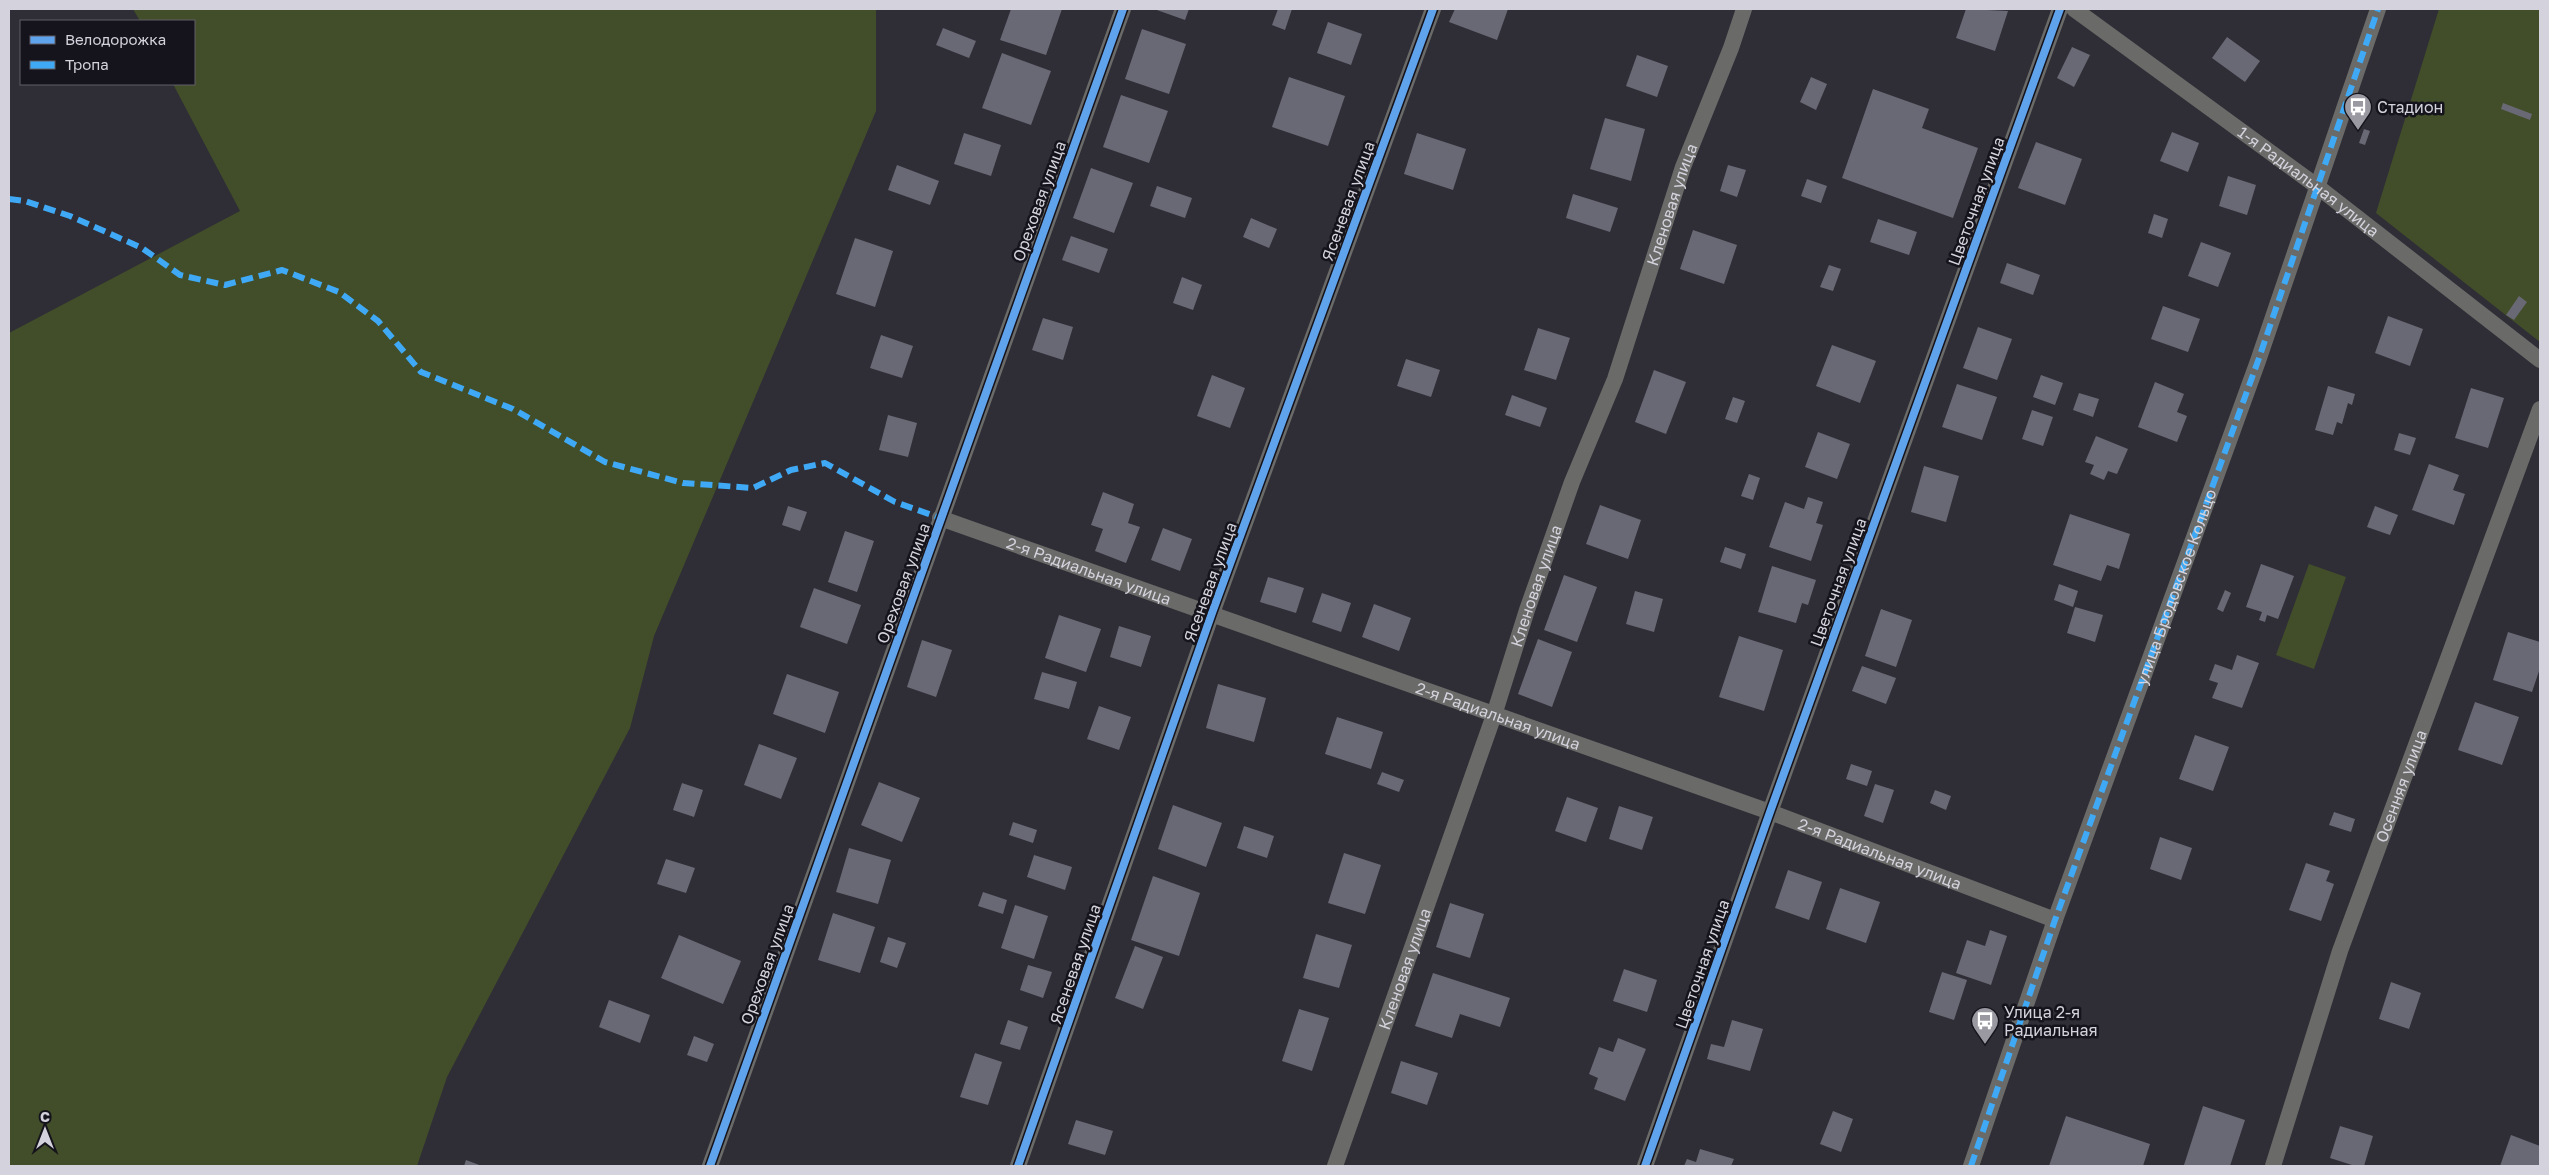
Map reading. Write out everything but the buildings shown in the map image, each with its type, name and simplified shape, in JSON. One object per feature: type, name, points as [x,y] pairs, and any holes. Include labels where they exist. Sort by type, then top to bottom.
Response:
[{"type":"street","name":"Ореховая улица","points":[[710,1166],[1123,9]]},
{"type":"street","name":"Ясеневая улица","points":[[1018,1166],[1212,613],[1433,9]]},
{"type":"street","name":"Кленовая улица","points":[[1335,1166],[1494,715],[1527,610],[1559,519],[1614,379],[1683,168],[1731,48],[1744,9]]},
{"type":"street","name":"Цветочная улица","points":[[1645,1166],[1770,812],[2060,9]]},
{"type":"street","name":"1-я Радиальная улица","points":[[2074,9],[2318,187],[2540,360]]},
{"type":"street","name":"улица Бродовское Кольцо","points":[[1971,1166],[2054,920],[2258,361],[2378,9]]},
{"type":"street","name":"Осенняя улица","points":[[2273,1166],[2340,952],[2540,409]]},
{"type":"street","name":"2-я Радиальная улица","points":[[940,518],[1770,812],[2054,920]]},
{"type":"green space","points":[[133,9],[876,9],[876,111],[654,636],[630,728],[447,1077],[417,1166],[9,1166],[9,333],[240,211],[174,85],[195,85],[195,20],[139,20]]},
{"type":"green space","points":[[2439,9],[2540,9],[2540,342],[2376,213]]},
{"type":"green space","points":[[2309,564],[2346,577],[2314,669],[2276,655]]},
{"type":"marked path","points":[[1971,1166],[2055,920],[2258,361],[2378,9]]},
{"type":"marked path","points":[[9,199],[25,201],[70,216],[142,248],[180,275],[225,285],[282,270],[339,292],[378,321],[421,372],[513,409],[605,462],[683,483],[753,488],[791,470],[825,463],[895,502],[940,518]]},
{"type":"cycle path","points":[[710,1166],[1123,9]]},
{"type":"cycle path","points":[[1018,1166],[1212,613],[1433,9]]},
{"type":"cycle path","points":[[1645,1166],[1770,812],[2060,9]]},
{"type":"place","name":"Стадион","points":[[2358,131]]},
{"type":"place","name":"Улица 2-я Радиальная","points":[[1985,1045]]}]
